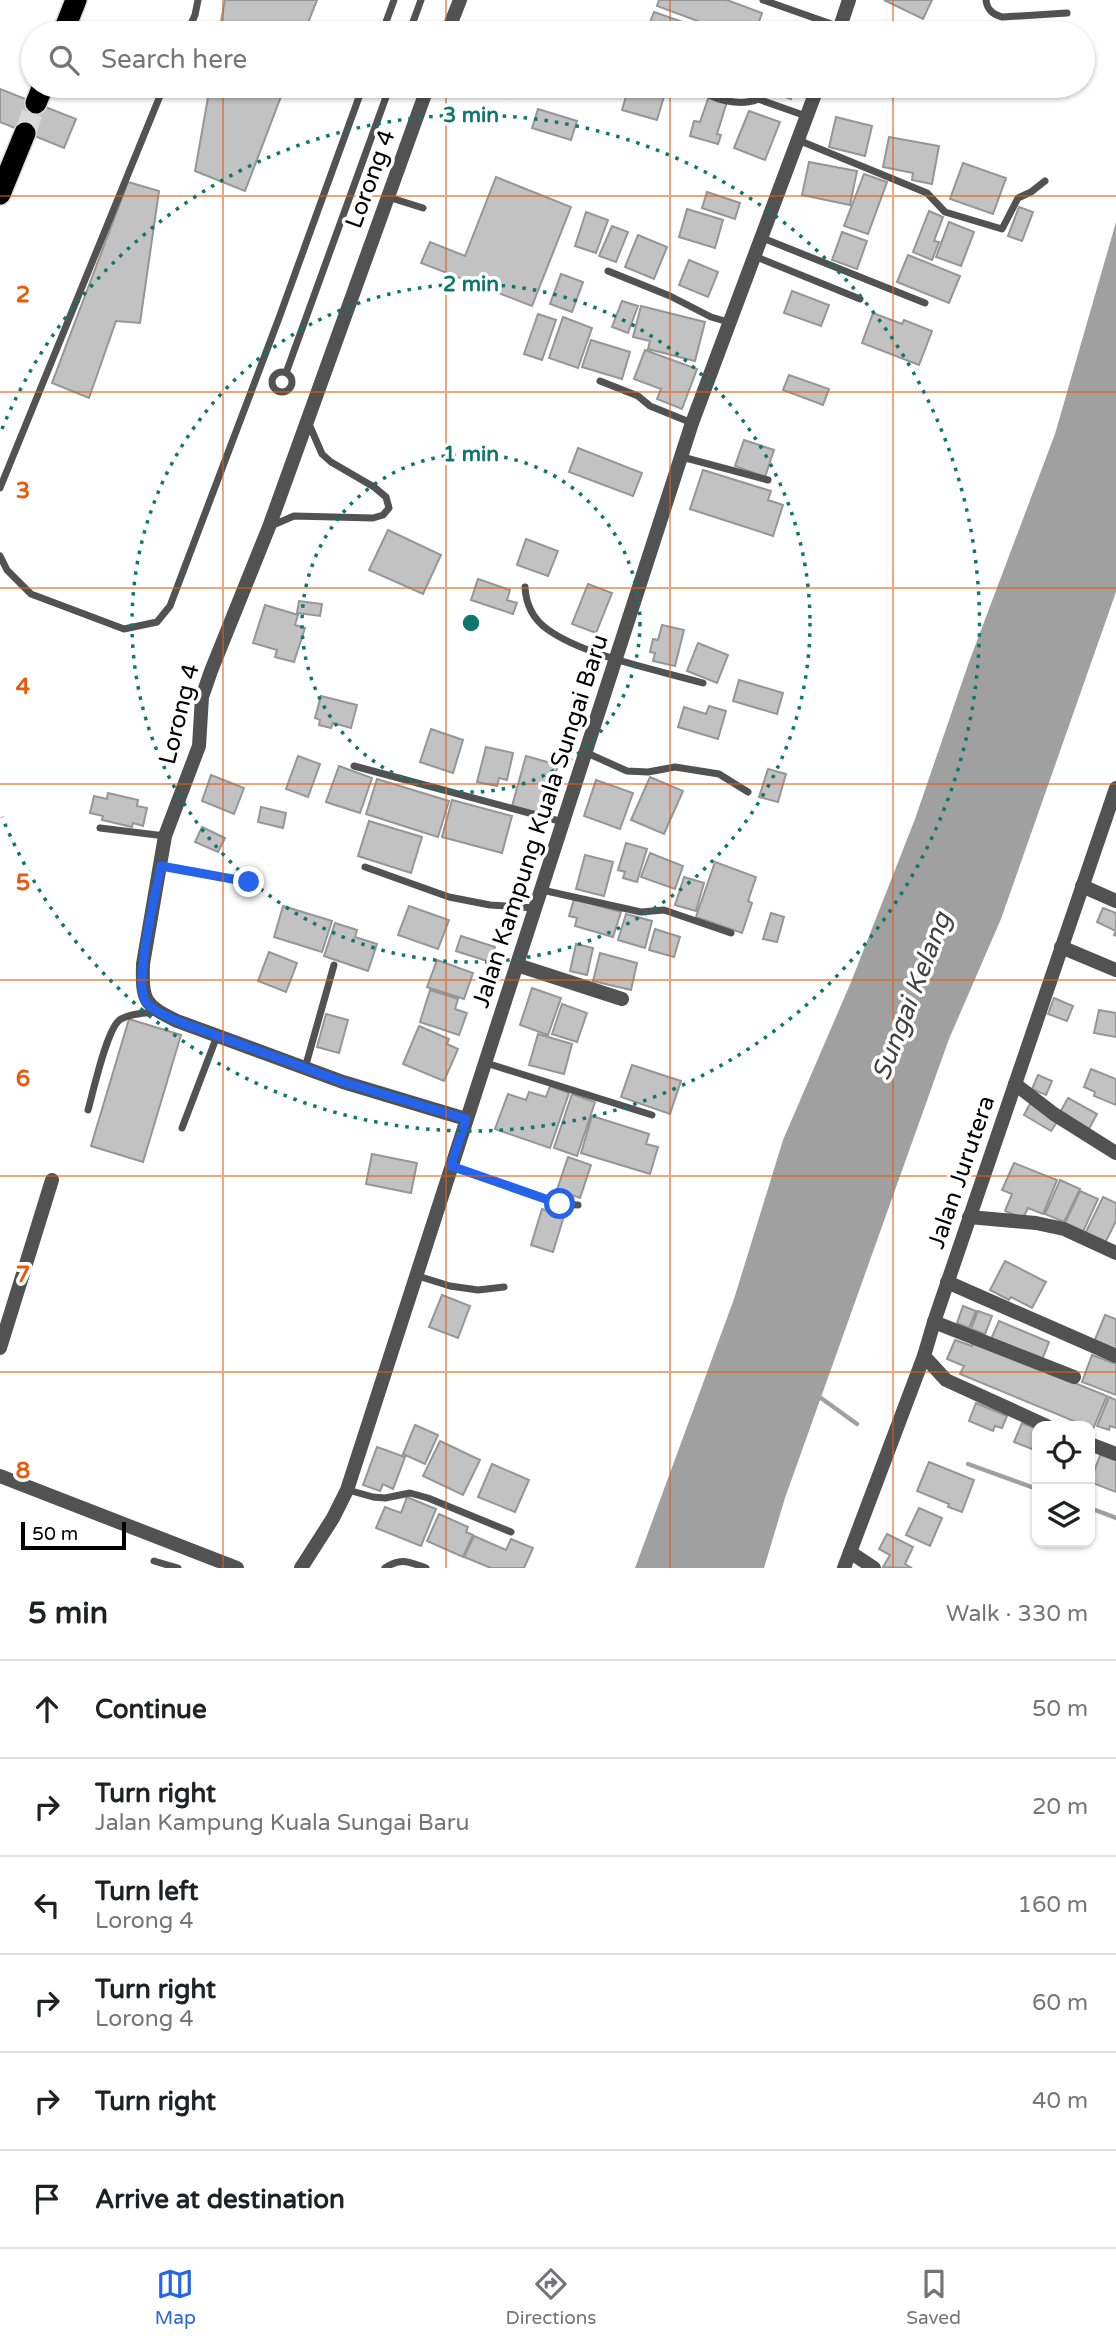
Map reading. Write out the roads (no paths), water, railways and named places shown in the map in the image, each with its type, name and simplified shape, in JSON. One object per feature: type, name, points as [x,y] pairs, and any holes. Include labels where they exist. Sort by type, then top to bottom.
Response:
[{"type":"highway","points":[[68,21],[76,0]]},
{"type":"highway","points":[[0,194],[25,133]]},
{"type":"street","points":[[452,21],[460,0]]},
{"type":"street","points":[[842,21],[849,0]]},
{"type":"street","name":"Lorong 4","points":[[159,1012],[145,1000],[142,986],[143,964],[165,836],[198,746],[202,697],[269,527],[424,98]]},
{"type":"street","name":"Jalan Kampung Kuala Sungai Baru","points":[[301,1568],[333,1518],[347,1490],[692,423],[813,98]]},
{"type":"street","name":"Jalan Jurutera","points":[[844,1568],[924,1356],[1116,788]]},
{"type":"street","points":[[1082,886],[1116,901]]},
{"type":"street","points":[[1061,947],[1116,970]]},
{"type":"street","points":[[517,965],[622,999]]},
{"type":"street","points":[[159,1012],[343,1082],[466,1119]]},
{"type":"street","points":[[1015,1084],[1054,1114],[1116,1153]]},
{"type":"street","points":[[0,1348],[52,1180]]},
{"type":"street","points":[[970,1217],[1036,1223],[1064,1229],[1116,1252]]},
{"type":"street","points":[[947,1282],[1116,1356]]},
{"type":"street","points":[[934,1322],[1074,1377]]},
{"type":"street","points":[[924,1356],[946,1380],[1037,1421]]},
{"type":"street","points":[[1095,1446],[1116,1454]]},
{"type":"street","points":[[0,1476],[237,1568]]},
{"type":"street","points":[[850,1552],[874,1568]]},
{"type":"lane","points":[[192,21],[198,0]]},
{"type":"lane","points":[[386,21],[394,0]]},
{"type":"lane","points":[[413,21],[421,0]]},
{"type":"lane","points":[[762,0],[816,21]]},
{"type":"lane","points":[[986,0],[989,10],[1002,17],[1067,13]]},
{"type":"lane","points":[[0,488],[159,98]]},
{"type":"lane","points":[[0,556],[7,570],[31,594],[124,629],[157,622],[170,606],[359,98]]},
{"type":"lane","points":[[286,373],[386,98]]},
{"type":"lane","points":[[720,98],[739,104],[758,99],[806,116]]},
{"type":"lane","points":[[797,140],[927,193],[945,212],[1002,229],[1018,198],[1045,181]]},
{"type":"lane","points":[[388,197],[423,208]]},
{"type":"lane","points":[[760,237],[925,303]]},
{"type":"lane","points":[[753,256],[860,299]]},
{"type":"lane","points":[[608,271],[728,322]]},
{"type":"lane","points":[[600,381],[638,396],[650,406],[692,423]]},
{"type":"lane","points":[[269,527],[294,516],[373,518],[383,515],[388,508],[386,498],[374,487],[322,454],[307,417]]},
{"type":"lane","points":[[682,457],[768,480]]},
{"type":"lane","points":[[524,587],[528,606],[546,629],[578,646],[703,683]]},
{"type":"lane","points":[[587,753],[627,771],[648,772],[675,767],[719,774],[748,792]]},
{"type":"lane","points":[[354,766],[564,822]]},
{"type":"lane","points":[[100,828],[165,836]]},
{"type":"lane","points":[[161,866],[249,882]]},
{"type":"lane","points":[[365,867],[449,897],[490,905],[536,908]]},
{"type":"lane","points":[[541,890],[640,912],[664,910],[730,933]]},
{"type":"lane","points":[[305,1068],[334,965]]},
{"type":"lane","points":[[88,1110],[109,1035],[116,1023],[122,1018],[137,1014],[159,1012]]},
{"type":"lane","points":[[182,1128],[217,1036]]},
{"type":"lane","points":[[485,1063],[652,1115]]},
{"type":"lane","points":[[451,1166],[560,1204],[578,1205]]},
{"type":"lane","points":[[418,1276],[450,1286],[478,1290],[504,1287]]},
{"type":"lane","points":[[347,1490],[385,1498],[410,1493],[511,1532]]},
{"type":"lane","points":[[154,1561],[178,1568]]},
{"type":"lane","points":[[385,1568],[395,1561],[426,1568]]},
{"type":"water","name":"Sungai Kelang","points":[[1116,222],[1116,592],[1001,919],[949,1039],[785,1498],[764,1568],[635,1568],[734,1299],[783,1140],[851,982],[915,819],[969,662],[1055,434]]},
{"type":"waterway","points":[[817,1399],[821,1398],[857,1424]]},
{"type":"waterway","points":[[968,1464],[1032,1487]]},
{"type":"waterway","points":[[1095,1510],[1116,1518]]},
{"type":"tunnel","points":[[25,133],[36,103]]}]
